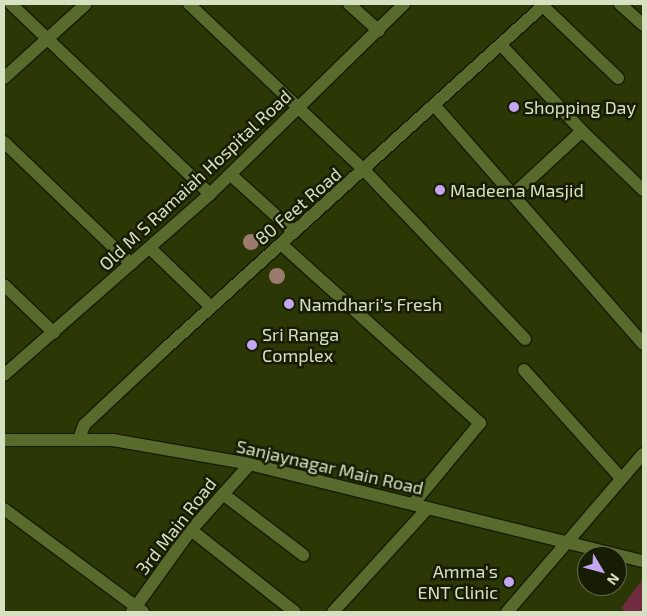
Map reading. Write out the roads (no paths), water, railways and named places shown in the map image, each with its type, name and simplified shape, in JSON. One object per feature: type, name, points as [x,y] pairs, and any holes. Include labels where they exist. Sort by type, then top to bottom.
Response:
[{"type":"street","points":[[11,4],[210,194]]},
{"type":"street","points":[[4,78],[50,40],[86,4]]},
{"type":"street","points":[[189,4],[365,171],[525,339]]},
{"type":"street","points":[[349,4],[378,30]]},
{"type":"street","name":"Old M S Ramaiah Hospital Road","points":[[4,374],[210,194],[404,4]]},
{"type":"street","points":[[620,4],[643,25]]},
{"type":"street","points":[[544,5],[618,78]]},
{"type":"street","name":"80 Feet Road","points":[[79,439],[84,425],[211,307],[365,171],[544,5]]},
{"type":"street","points":[[501,45],[582,130],[643,190]]},
{"type":"street","points":[[435,106],[514,194],[643,344]]},
{"type":"street","points":[[514,194],[582,130]]},
{"type":"street","points":[[4,142],[131,264]]},
{"type":"street","points":[[231,174],[294,232]]},
{"type":"street","points":[[281,244],[480,423],[413,504]]},
{"type":"street","points":[[150,248],[211,307]]},
{"type":"street","points":[[4,285],[54,332]]},
{"type":"street","points":[[524,370],[620,477]]},
{"type":"street","name":"Sanjaynagar Main Road","points":[[4,440],[113,440],[250,464],[643,562]]},
{"type":"street","points":[[507,612],[620,477],[643,454]]},
{"type":"street","name":"3rd Main Road","points":[[137,610],[190,530],[250,464]]},
{"type":"street","points":[[223,494],[303,555]]},
{"type":"street","points":[[333,612],[428,508]]},
{"type":"street","points":[[4,509],[137,610]]},
{"type":"street","points":[[190,530],[295,612]]},
{"type":"place","name":"Shopping Day","points":[[514,107]]},
{"type":"place","name":"Madeena Masjid","points":[[440,190]]},
{"type":"place","name":"Namdhari's Fresh","points":[[289,304]]},
{"type":"place","name":"Sri Ranga Complex","points":[[252,345]]},
{"type":"place","name":"Amma's ENT Clinic","points":[[509,582]]}]
